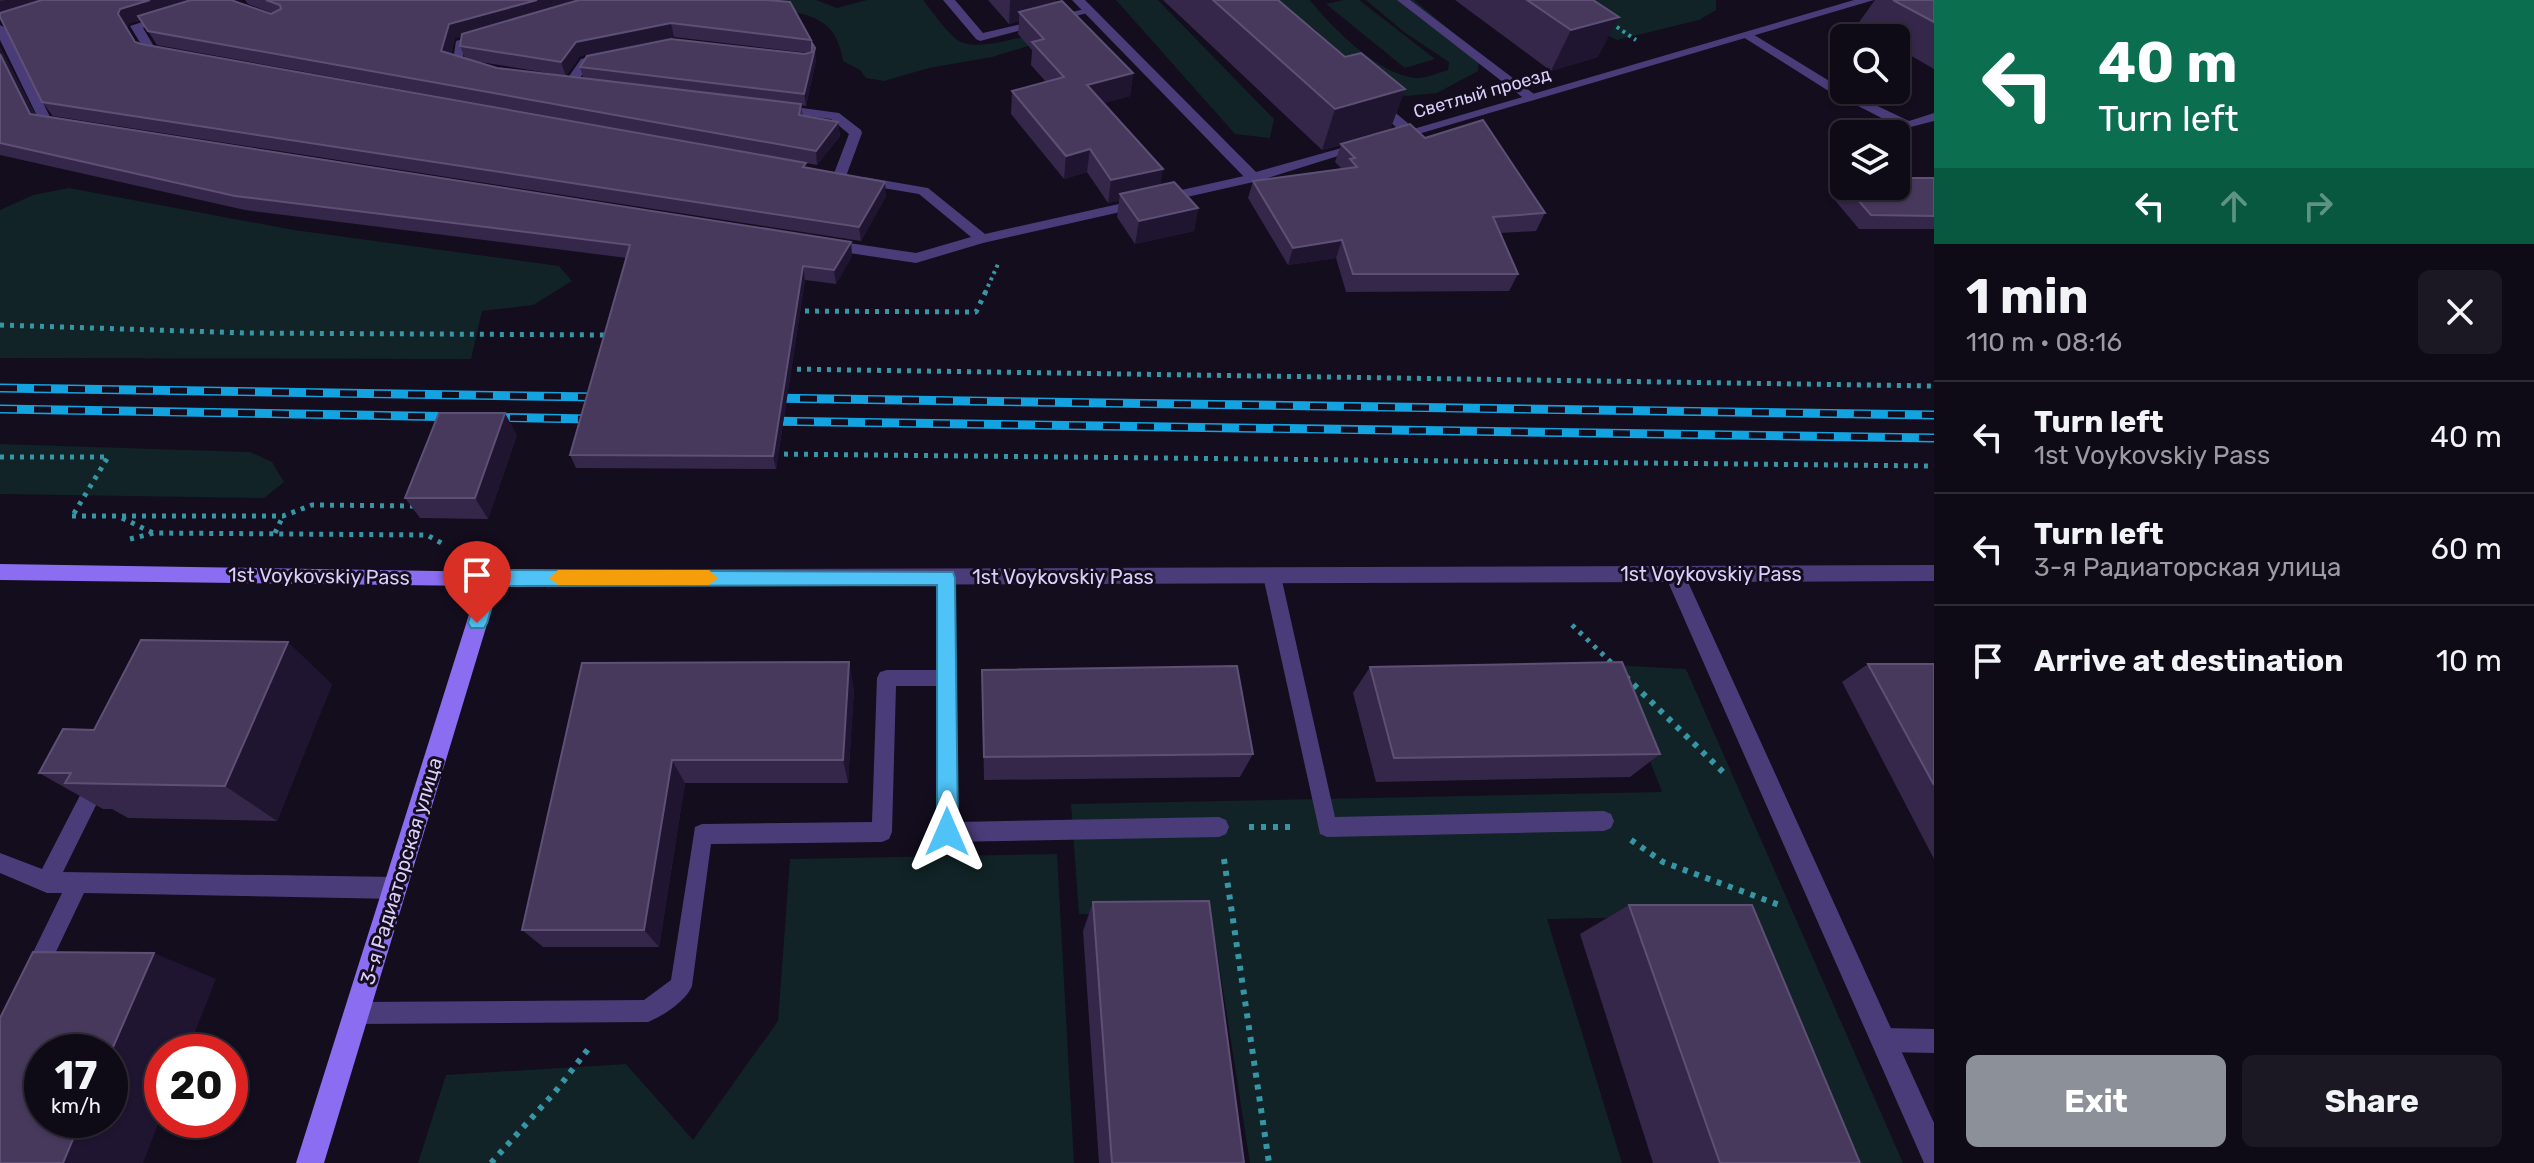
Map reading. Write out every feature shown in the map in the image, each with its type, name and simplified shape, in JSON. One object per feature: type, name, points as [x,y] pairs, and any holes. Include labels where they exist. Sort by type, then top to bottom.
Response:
[{"type":"street","points":[[1078,0],[1253,178]]},
{"type":"street","name":"Светлый проезд","points":[[1253,178],[1860,1]]},
{"type":"street","name":"1st Voykovskiy Pass","points":[[0,572],[491,578],[1934,573]]},
{"type":"street","points":[[1674,574],[1934,1154]]},
{"type":"street","name":"3-я Радиаторская улица","points":[[310,1163],[491,578]]},
{"type":"lane","points":[[949,0],[980,37],[1089,11]]},
{"type":"lane","points":[[1403,0],[1530,97]]},
{"type":"lane","points":[[182,13],[136,26],[151,51],[182,57]]},
{"type":"lane","points":[[13,20],[0,26],[46,122],[77,127]]},
{"type":"lane","points":[[479,70],[456,64],[460,44],[502,32]]},
{"type":"lane","points":[[1747,35],[1831,87],[1908,126],[1934,117]]},
{"type":"lane","points":[[586,84],[564,82],[585,62],[615,56]]},
{"type":"lane","points":[[1363,92],[1410,132]]},
{"type":"lane","points":[[773,108],[835,116],[856,133],[840,176]]},
{"type":"lane","points":[[825,173],[923,191],[982,239]]},
{"type":"lane","points":[[807,241],[916,258],[982,239],[1253,178]]},
{"type":"lane","points":[[1272,576],[1327,827],[1604,821]]},
{"type":"lane","points":[[946,578],[947,832],[1219,827]]},
{"type":"lane","points":[[358,1013],[648,1011],[681,986],[702,834],[882,832],[887,678],[947,678]]},
{"type":"lane","points":[[47,882],[110,758]]},
{"type":"lane","points":[[0,863],[47,882],[396,888]]},
{"type":"lane","points":[[27,987],[78,883]]},
{"type":"lane","points":[[1883,1040],[1934,1041]]},
{"type":"path","points":[[1602,17],[1664,59]]},
{"type":"path","points":[[787,311],[976,312],[1006,248],[1023,232]]},
{"type":"path","points":[[0,325],[247,333],[608,335]]},
{"type":"path","points":[[778,369],[1934,386]]},
{"type":"path","points":[[764,453],[1934,466]]},
{"type":"path","points":[[0,457],[108,457],[72,516],[283,516],[312,505],[432,506]]},
{"type":"path","points":[[118,516],[154,533],[427,535],[449,548]]},
{"type":"path","points":[[274,534],[283,516]]},
{"type":"path","points":[[1572,625],[1731,780]]},
{"type":"path","points":[[1604,821],[1663,862],[1794,910]]},
{"type":"path","points":[[1269,1163],[1219,827],[1327,827]]},
{"type":"path","points":[[491,1163],[555,1092],[618,1011]]},
{"type":"shaded area","points":[[751,0],[816,0],[837,8],[867,0],[923,0],[956,39],[967,44],[996,43],[1061,30],[1074,32],[992,57],[929,68],[884,81],[866,78],[860,70],[843,61],[831,30],[821,21]]},
{"type":"shaded area","points":[[1116,0],[1158,0],[1274,119],[1270,138],[1235,134]]},
{"type":"shaded area","points":[[1272,0],[1310,0],[1331,24],[1373,60],[1403,75],[1421,78],[1448,70],[1449,62],[1404,32],[1366,0],[1414,0],[1479,54],[1478,71],[1437,93],[1406,96],[1361,79],[1316,30]]},
{"type":"shaded area","points":[[1359,0],[1435,59],[1405,68],[1326,4]]},
{"type":"shaded area","points":[[1543,0],[1716,0],[1716,10],[1699,20],[1617,40]]},
{"type":"shaded area","points":[[69,188],[294,230],[559,266],[572,281],[533,305],[482,311],[471,359],[0,358],[0,210],[33,195]]},
{"type":"shaded area","points":[[0,444],[250,452],[272,462],[284,482],[264,498],[0,494]]},
{"type":"shaded area","points":[[1613,665],[1686,669],[1903,1163],[1811,1163],[1711,916],[1547,919],[1622,1163],[1250,1163],[1211,913],[1079,914],[1071,804],[1662,792]]},
{"type":"shaded area","points":[[1057,854],[1074,1163],[418,1163],[446,1075],[626,1064],[693,1140],[778,1021],[790,859]]},
{"type":"building","points":[[42,0],[150,0],[120,9],[118,14],[135,42],[141,44],[806,163],[803,167],[885,182],[859,227],[42,102],[0,13]]},
{"type":"building","points":[[191,0],[231,0],[271,14],[281,9],[280,5],[266,0],[537,0],[449,24],[441,51],[497,68],[801,104],[799,115],[838,122],[816,151],[148,31],[138,16]]},
{"type":"building","points":[[579,0],[790,2],[811,40],[671,23],[576,42],[561,62],[460,46],[462,34]]},
{"type":"building","points":[[1213,0],[1278,0],[1345,57],[1361,53],[1405,89],[1335,109]]},
{"type":"building","points":[[1527,0],[1593,0],[1619,17],[1571,30]]},
{"type":"building","points":[[1893,0],[1934,0],[1934,22]]},
{"type":"building","points":[[1062,1],[1133,73],[1087,85],[1163,169],[1111,180],[1090,149],[1066,156],[1012,91],[1064,77],[1032,42],[1044,39],[1019,12]]},
{"type":"building","points":[[671,39],[805,54],[812,52],[812,43],[815,48],[804,94],[580,67],[587,56]]},
{"type":"building","points":[[0,54],[30,114],[851,242],[834,270],[803,266],[773,456],[570,455],[630,245],[235,196],[0,143]]},
{"type":"building","points":[[1483,120],[1545,213],[1493,217],[1518,274],[1353,274],[1342,240],[1293,248],[1253,181],[1357,167],[1350,159],[1355,158],[1341,144],[1410,124],[1425,138]]},
{"type":"building","points":[[1910,178],[1934,178],[1934,216],[1871,215],[1858,200],[1910,200]]},
{"type":"building","points":[[1174,182],[1198,208],[1139,221],[1120,194]]},
{"type":"building","points":[[439,413],[505,413],[475,498],[405,498]]},
{"type":"building","points":[[141,640],[288,642],[225,786],[65,783],[71,773],[39,773],[63,729],[94,730]]},
{"type":"building","points":[[849,662],[843,760],[672,760],[644,930],[522,930],[582,663]]},
{"type":"building","points":[[1622,662],[1660,754],[1394,758],[1370,667]]},
{"type":"building","points":[[1868,664],[1934,664],[1934,785]]},
{"type":"building","points":[[1237,666],[1253,754],[984,757],[982,670]]},
{"type":"building","points":[[1209,901],[1244,1163],[1112,1163],[1093,902]]},
{"type":"building","points":[[1629,905],[1752,905],[1860,1163],[1720,1163]]},
{"type":"building","points":[[33,952],[154,953],[119,1034],[24,1034],[24,1138],[73,1138],[63,1163],[0,1163],[0,1018]]},
{"type":"railway","points":[[0,388],[596,397]]},
{"type":"railway","points":[[766,398],[1934,415]]},
{"type":"railway","points":[[0,409],[590,419]]},
{"type":"railway","points":[[763,421],[1934,438]]},
{"type":"slow traffic","points":[[558,578],[709,578]]},
{"type":"route","points":[[477,623],[491,578],[946,578],[947,832]]}]
